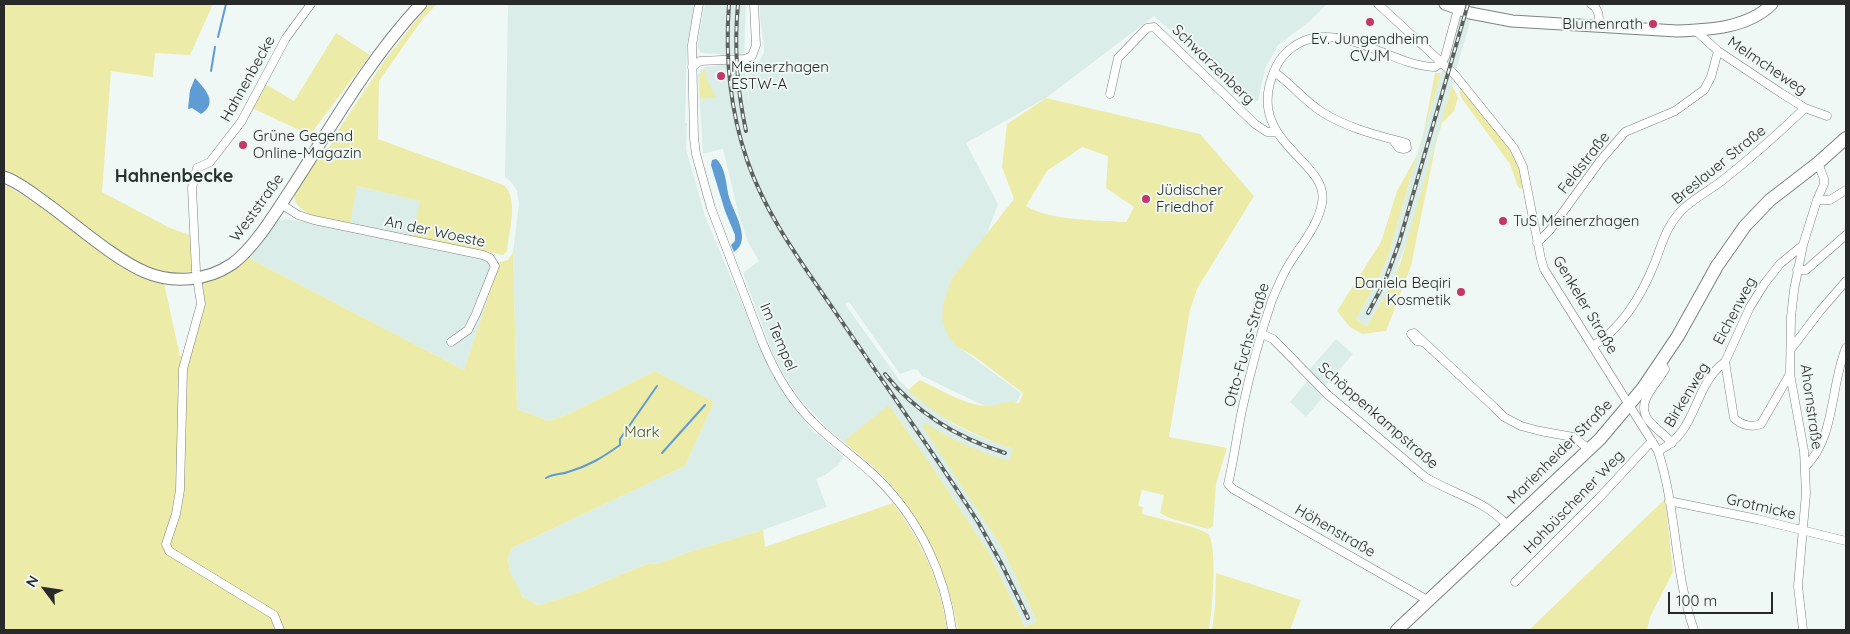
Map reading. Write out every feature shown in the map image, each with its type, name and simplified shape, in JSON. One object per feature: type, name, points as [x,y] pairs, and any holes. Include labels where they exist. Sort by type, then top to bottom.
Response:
[{"type":"main road","name":"Weststraße","points":[[4,177],[37,197],[133,266],[158,276],[180,279],[198,278],[217,272],[240,258],[251,245],[281,204],[378,55],[401,25],[421,4]]},
{"type":"main road","points":[[1445,4],[1495,18],[1657,31],[1696,31],[1741,23],[1762,12],[1772,4]]},
{"type":"main road","name":"Marienheider Straße","points":[[1398,630],[1589,449],[1630,405],[1678,336],[1717,266],[1745,226],[1770,200],[1818,163],[1846,138]]},
{"type":"main road","name":"Marienheider Straße","points":[[1818,163],[1846,145]]},
{"type":"street","name":"Hahnenbecke","points":[[198,278],[192,188],[197,168],[210,162],[241,122],[286,38],[311,4]]},
{"type":"street","name":"Im Tempel","points":[[699,4],[692,45],[694,138],[699,170],[711,208],[772,366],[795,402],[825,434],[879,480],[891,493],[920,534],[943,587],[952,630]]},
{"type":"street","points":[[692,67],[700,61],[745,59],[752,56],[756,45],[754,4]]},
{"type":"street","name":"Genkeler Straße","points":[[1378,4],[1442,62],[1476,100],[1520,158],[1544,269],[1658,451],[1665,472],[1683,586],[1694,630]]},
{"type":"street","points":[[1591,4],[1598,11],[1599,27]]},
{"type":"street","points":[[1442,62],[1458,9]]},
{"type":"street","name":"Schwarzenberg","points":[[1110,94],[1116,62],[1120,54],[1147,28],[1154,28],[1255,124],[1267,132],[1276,132]]},
{"type":"street","name":"Melmcheweg","points":[[1696,31],[1718,51],[1806,108],[1827,116]]},
{"type":"street","name":"Otto-Fuchs-Straße","points":[[1228,484],[1242,410],[1262,334],[1281,280],[1317,219],[1323,200],[1323,192],[1319,182],[1276,132],[1270,116],[1268,102],[1270,86],[1278,63],[1292,48],[1301,42],[1318,38],[1358,43],[1429,67],[1435,68],[1442,62]]},
{"type":"street","name":"Feldstraße","points":[[1538,243],[1550,230],[1600,161],[1625,132],[1675,112],[1704,90],[1711,78],[1718,51]]},
{"type":"street","points":[[1274,72],[1313,106],[1332,118],[1393,140]]},
{"type":"street","name":"Breslauer Straße","points":[[1592,346],[1606,338],[1632,307],[1650,276],[1667,229],[1681,210],[1770,142],[1806,108]]},
{"type":"street","name":"Ahornstraße","points":[[1803,630],[1798,586],[1806,493],[1804,451],[1790,374],[1790,317],[1803,245],[1824,182],[1818,163]]},
{"type":"street","points":[[1817,200],[1830,200],[1846,190]]},
{"type":"street","name":"An der Woeste","points":[[281,204],[298,215],[314,220],[490,258],[495,266],[476,314],[468,330],[451,342]]},
{"type":"street","points":[[1797,270],[1806,270],[1846,235]]},
{"type":"street","name":"Eichenweg","points":[[1790,374],[1764,421],[1758,426],[1748,426],[1739,423],[1734,418],[1725,362],[1750,307],[1765,283],[1780,264],[1803,245]]},
{"type":"street","points":[[198,278],[201,304],[183,369],[180,490],[167,548],[191,565],[274,615],[280,630]]},
{"type":"street","points":[[1791,349],[1846,281]]},
{"type":"street","name":"Schöppenkampstraße","points":[[1262,334],[1273,339],[1283,347],[1328,395],[1425,477],[1475,500],[1495,513],[1508,526]]},
{"type":"street","points":[[1423,342],[1498,412],[1512,422],[1540,431],[1574,436],[1589,449]]},
{"type":"street","points":[[1804,467],[1816,454],[1827,426],[1839,368],[1846,348]]},
{"type":"street","name":"Birkenweg","points":[[1661,362],[1665,369],[1646,398],[1644,408],[1649,420],[1672,443]]},
{"type":"street","name":"Birkenweg","points":[[1658,451],[1672,443],[1685,428],[1712,374],[1725,362]]},
{"type":"street","name":"Hohbüschener Weg","points":[[1515,582],[1599,498],[1652,441]]},
{"type":"street","name":"Höhenstraße","points":[[1228,484],[1233,490],[1429,600]]},
{"type":"street","name":"Grotmicke","points":[[1669,501],[1757,519],[1846,541]]},
{"type":"shaded area","points":[[508,4],[695,4],[687,46],[686,149],[705,216],[771,373],[811,429],[844,457],[838,465],[816,479],[827,507],[657,564],[649,563],[582,591],[540,605],[526,600],[516,586],[510,572],[508,558],[512,548],[685,466],[714,402],[655,371],[568,414],[549,421],[517,409],[513,252],[519,204],[517,191],[505,177]]},
{"type":"shaded area","points":[[705,4],[746,4],[744,54],[749,104],[747,67],[759,62],[764,53],[760,4],[1327,4],[1310,21],[1278,45],[1265,69],[1258,101],[1250,101],[1154,16],[1046,98],[966,143],[998,204],[986,236],[952,278],[956,345],[1021,393],[1017,402],[987,407],[922,376],[918,370],[914,369],[900,374],[849,302],[845,304],[900,381],[916,397],[955,425],[1013,449],[1010,462],[971,449],[922,425],[1001,546],[1037,621],[1025,627],[989,553],[894,412],[852,449],[828,429],[799,398],[781,370],[771,349],[743,273],[759,261],[748,242],[738,212],[723,149],[703,154],[698,75],[706,67],[721,65],[720,54],[702,53],[698,48]]},
{"type":"shaded area","points":[[1461,4],[1475,4],[1410,233],[1390,287],[1367,326],[1356,319],[1379,278],[1389,253]]},
{"type":"shaded area","points":[[357,186],[421,201],[410,244],[500,262],[464,370],[247,257],[277,221],[286,219],[313,223]]},
{"type":"shaded area","points":[[1336,339],[1353,354],[1325,386],[1309,370]]},
{"type":"shaded area","points":[[1308,380],[1323,397],[1306,417],[1290,402]]},
{"type":"green space","points":[[4,4],[213,4],[190,55],[155,53],[153,77],[111,71],[102,192],[168,227],[192,236],[193,271],[170,275],[135,262],[39,192],[4,171]]},
{"type":"green space","points":[[429,4],[437,4],[424,17],[379,81],[378,139],[504,185],[509,191],[512,216],[507,251],[503,255],[412,238],[420,201],[357,186],[350,225],[316,217],[301,208],[296,202],[294,195],[316,161],[331,145],[341,126],[385,60]]},
{"type":"green space","points":[[336,33],[370,55],[310,135],[252,108],[265,84],[294,101]]},
{"type":"green space","points":[[705,69],[707,80],[716,97],[702,99],[700,96],[700,74]]},
{"type":"green space","points":[[1435,73],[1441,73],[1389,253],[1379,278],[1356,319],[1367,326],[1390,287],[1401,261],[1452,85],[1458,98],[1454,111],[1442,123],[1436,143],[1411,266],[1386,331],[1362,334],[1350,327],[1337,311],[1381,242],[1397,191],[1417,155]]},
{"type":"green space","points":[[1460,85],[1507,145],[1520,171],[1524,186],[1520,189],[1510,164],[1462,99]]},
{"type":"green space","points":[[1046,98],[1200,134],[1254,196],[1197,289],[1190,310],[1169,437],[1227,448],[1216,484],[1213,526],[1208,529],[1169,518],[1160,513],[1164,495],[1142,490],[1138,506],[1143,507],[1142,514],[1187,526],[1208,534],[1211,540],[1214,565],[1209,630],[958,630],[940,566],[920,525],[894,488],[844,441],[889,405],[989,553],[1025,627],[1037,621],[1001,546],[922,426],[926,423],[966,445],[1009,461],[1013,449],[984,438],[945,418],[920,401],[908,390],[920,380],[952,396],[977,405],[989,406],[1007,402],[1019,404],[1023,393],[974,356],[956,346],[947,334],[942,319],[943,305],[952,278],[1014,199],[1002,167],[1007,124]],"holes":[[[1082,147],[1108,156],[1106,188],[1134,207],[1126,222],[1048,215],[1026,206],[1047,171]]]},
{"type":"green space","points":[[4,184],[34,202],[113,259],[164,283],[180,356],[186,356],[175,514],[163,543],[272,616],[278,630],[4,630]]},
{"type":"green space","name":"Mark","points":[[513,252],[517,409],[549,421],[568,414],[655,371],[714,402],[685,466],[512,548],[508,558],[510,572],[523,597],[540,605],[582,591],[649,563],[657,564],[692,551],[763,530],[765,547],[893,503],[913,533],[929,563],[940,595],[947,630],[282,630],[275,614],[169,548],[179,514],[186,370],[202,304],[200,280],[216,279],[247,257],[464,370],[500,262],[508,260]]},
{"type":"green space","points":[[1665,499],[1673,572],[1650,617],[1647,630],[1529,630]]},
{"type":"green space","points":[[1216,573],[1301,600],[1290,630],[1212,630]]},
{"type":"water","points":[[195,78],[206,91],[210,101],[206,110],[201,114],[192,108],[188,109],[190,90]]},
{"type":"water","points":[[716,159],[724,171],[729,197],[742,233],[742,240],[734,252],[731,245],[735,241],[735,235],[725,211],[711,165],[712,160]]},
{"type":"waterway","name":"Hahnenbecke","points":[[218,37],[226,4]]},
{"type":"waterway","name":"Hahnenbecke","points":[[211,71],[215,47]]},
{"type":"waterway","points":[[546,478],[583,467],[620,445],[620,439],[657,386]]},
{"type":"waterway","points":[[662,453],[705,405]]},
{"type":"railway","points":[[729,4],[728,63],[736,122],[747,160],[765,202],[787,241],[978,522],[1028,618]]},
{"type":"railway","points":[[738,4],[737,68],[746,131]]},
{"type":"railway","points":[[1368,313],[1385,281],[1399,243],[1468,4]]},
{"type":"railway","points":[[885,374],[910,401],[939,422],[971,440],[1005,453]]},
{"type":"place","name":"Ev. Jungendheim CVJM","points":[[1370,22]]},
{"type":"place","name":"Blumenrath","points":[[1653,24]]},
{"type":"place","name":"Meinerzhagen ESTW-A","points":[[721,76]]},
{"type":"place","name":"Grüne Gegend Online-Magazin","points":[[243,145]]},
{"type":"place","name":"Jüdischer Friedhof","points":[[1146,199]]},
{"type":"place","name":"TuS Meinerzhagen","points":[[1503,221]]},
{"type":"place","name":"Daniela Beqiri Kosmetik","points":[[1461,292]]},
{"type":"district","name":"Hahnenbecke","points":[[174,177]]}]
